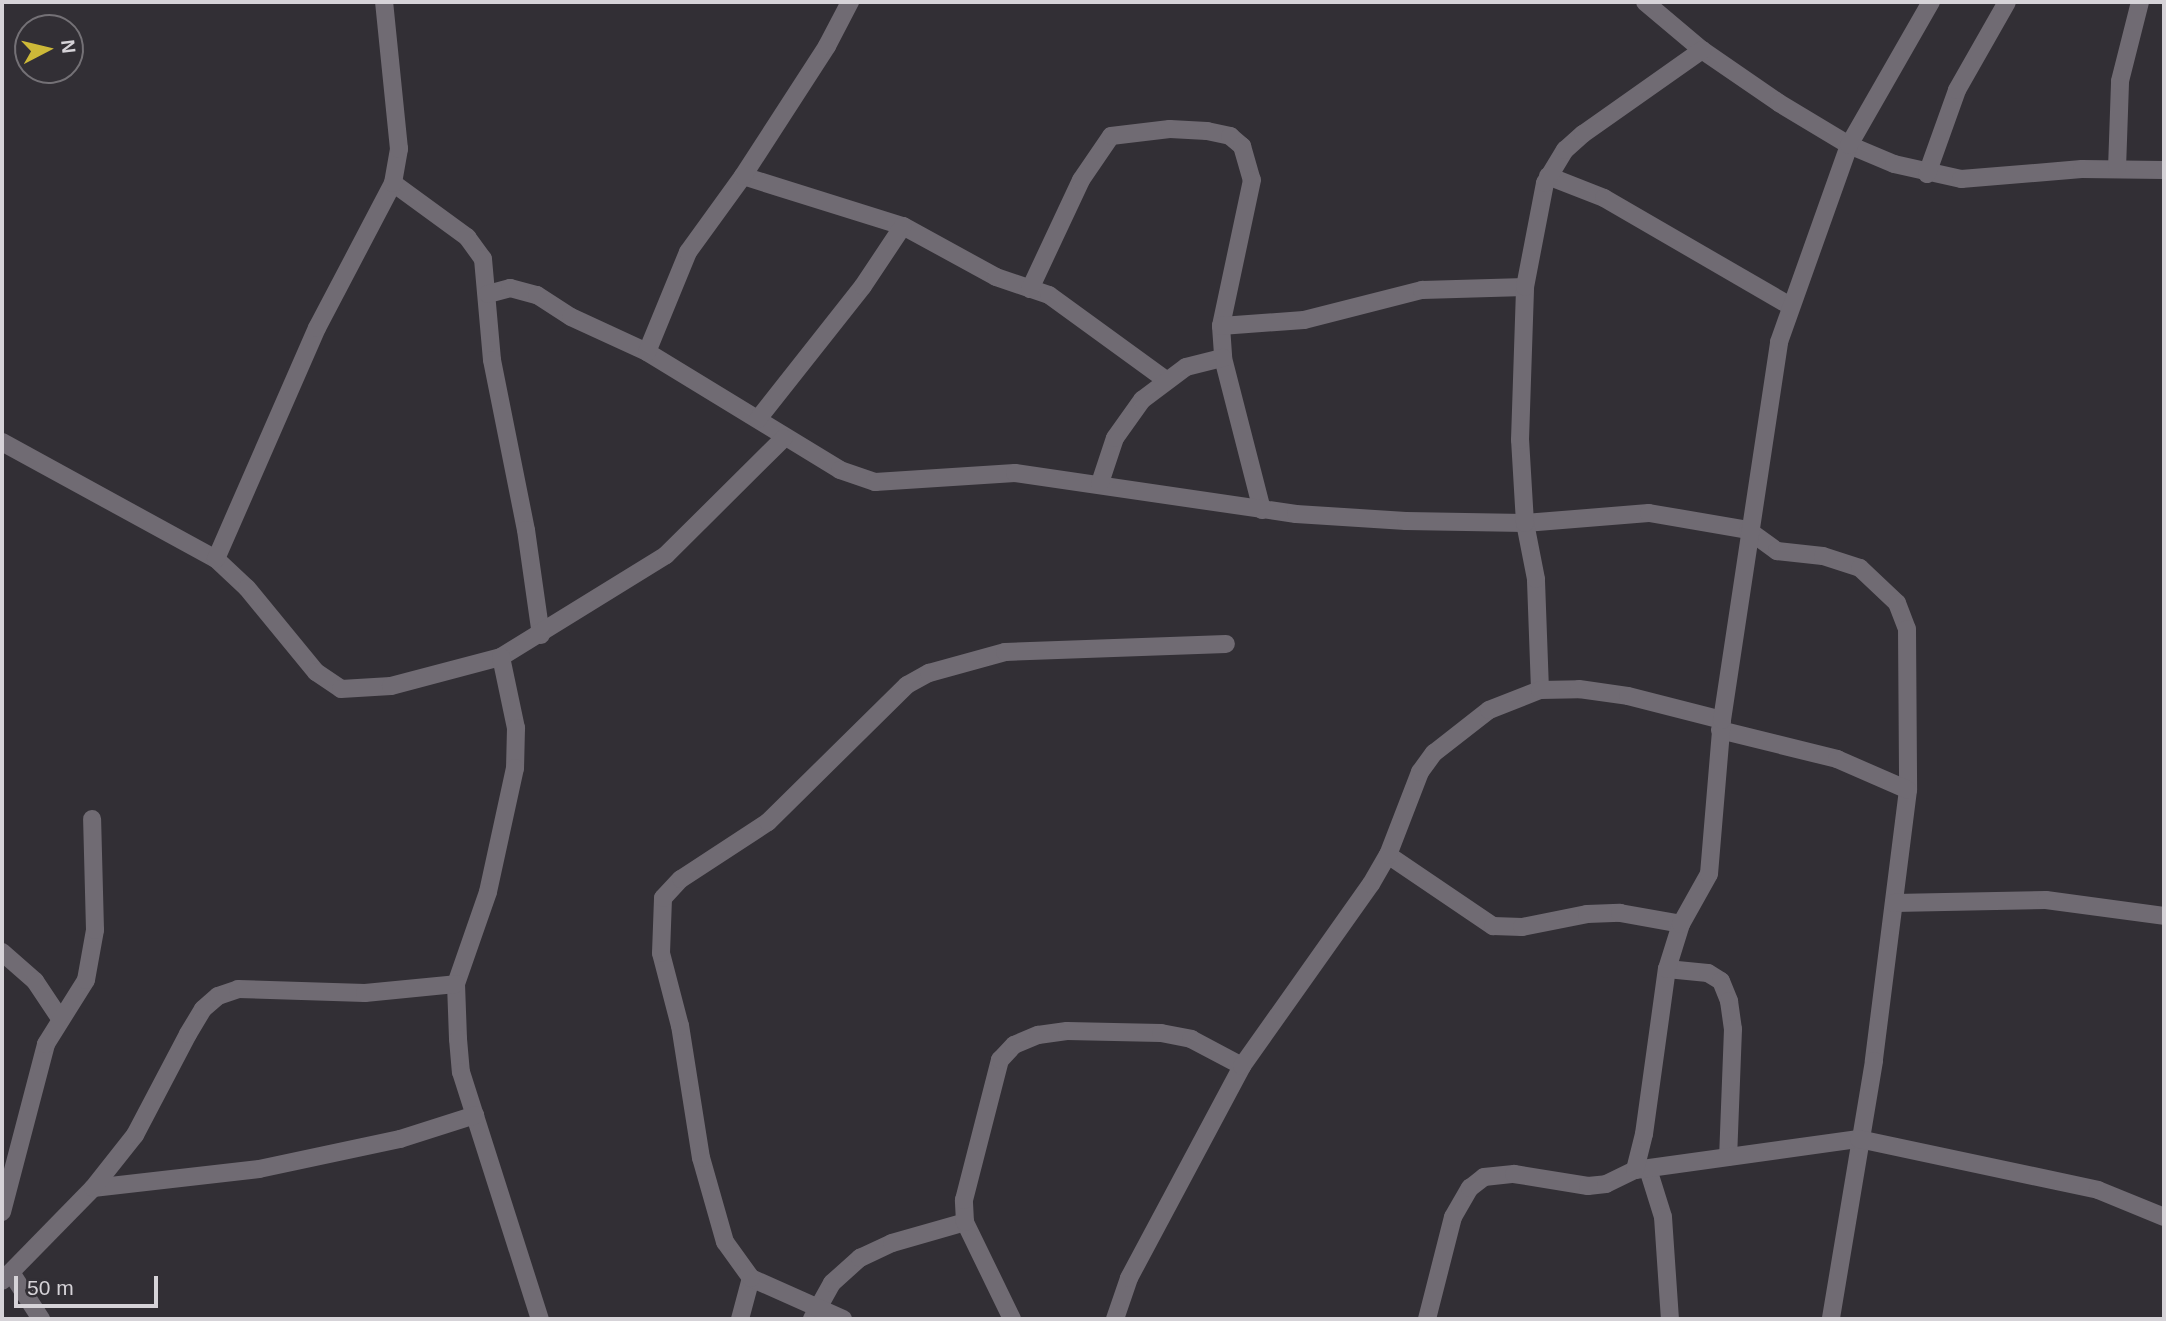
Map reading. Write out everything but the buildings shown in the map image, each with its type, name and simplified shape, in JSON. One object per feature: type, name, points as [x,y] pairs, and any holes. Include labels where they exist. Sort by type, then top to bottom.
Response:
[{"type":"street","points":[[216,559],[317,328],[393,183],[399,149],[384,2]]},
{"type":"street","points":[[647,352],[688,252],[743,176],[827,46],[850,2]]},
{"type":"street","points":[[1645,2],[1702,50],[1849,145],[1927,174],[1961,179],[2117,169],[2164,170]]},
{"type":"street","points":[[1670,1319],[1663,1217],[1642,1170],[1667,969],[1681,924],[1707,881],[1721,725],[1742,605],[1748,530],[1769,386],[1790,306],[1849,145],[1931,2]]},
{"type":"street","points":[[1927,174],[1956,90],[2007,2]]},
{"type":"street","points":[[2117,169],[2120,81],[2140,2]]},
{"type":"street","points":[[1540,690],[1536,579],[1525,523],[1520,440],[1525,287],[1548,176],[1583,134],[1702,50]]},
{"type":"street","points":[[1030,289],[1081,180],[1111,136],[1170,129],[1207,131],[1230,136],[1242,146],[1252,180],[1222,326],[1223,358],[1262,510]]},
{"type":"street","points":[[743,176],[903,226],[976,267],[1063,302],[1166,380]]},
{"type":"street","points":[[1548,176],[1604,198],[1790,306]]},
{"type":"street","points":[[393,183],[467,237],[483,260],[492,360],[526,530],[541,635]]},
{"type":"street","points":[[758,419],[863,286],[903,226]]},
{"type":"street","points":[[1222,326],[1304,320],[1422,290],[1525,287]]},
{"type":"street","points":[[488,294],[510,288],[537,295],[572,317],[647,352],[840,470],[875,482],[1015,473],[1100,483],[1262,510],[1406,521],[1525,523],[1648,513],[1748,530],[1777,551],[1823,556],[1860,568],[1897,603],[1907,629],[1910,665],[1908,790],[1894,903],[1831,1319]]},
{"type":"street","points":[[1100,483],[1115,438],[1128,415],[1166,380],[1186,367],[1223,358]]},
{"type":"street","points":[[2,442],[216,559],[247,588],[316,672],[341,689],[391,686],[501,657],[541,635],[690,535],[784,438]]},
{"type":"street","points":[[843,1319],[813,1314],[751,1278],[725,1242],[712,1206],[680,1026],[662,953],[663,898],[681,879],[768,822],[906,685],[929,673],[1005,652],[1226,644]]},
{"type":"street","points":[[501,657],[516,728],[510,808],[488,892],[456,984],[461,1072],[540,1319]]},
{"type":"street","points":[[1115,1319],[1129,1278],[1242,1066],[1348,920],[1388,855],[1420,772],[1434,753],[1489,710],[1540,690],[1579,689],[1628,696],[1837,759],[1908,790]]},
{"type":"street","points":[[2,1212],[42,1057],[59,1017],[86,980],[91,952],[92,819]]},
{"type":"street","points":[[1388,855],[1493,926],[1522,927],[1587,914],[1620,913],[1681,924]]},
{"type":"street","points":[[1894,903],[2046,900],[2164,916]]},
{"type":"street","points":[[2,952],[35,981],[59,1017]]},
{"type":"street","points":[[1667,969],[1708,973],[1721,981],[1729,1001],[1733,1029],[1728,1157]]},
{"type":"street","points":[[41,1319],[7,1277],[93,1188],[135,1135],[192,1026],[218,996],[238,989],[365,993],[456,984]]},
{"type":"street","points":[[1011,1319],[965,1222],[969,1173],[1000,1060],[1014,1045],[1067,1031],[1161,1033],[1191,1038],[1242,1066]]},
{"type":"street","points":[[93,1188],[260,1169],[400,1139],[475,1115]]},
{"type":"street","points":[[1427,1319],[1453,1217],[1471,1188],[1484,1177],[1514,1174],[1588,1186],[1606,1184],[1642,1170],[1859,1139],[2098,1190],[2164,1217]]},
{"type":"street","points":[[813,1314],[832,1283],[860,1258],[892,1243],[965,1222]]},
{"type":"street","points":[[740,1319],[751,1278]]}]
